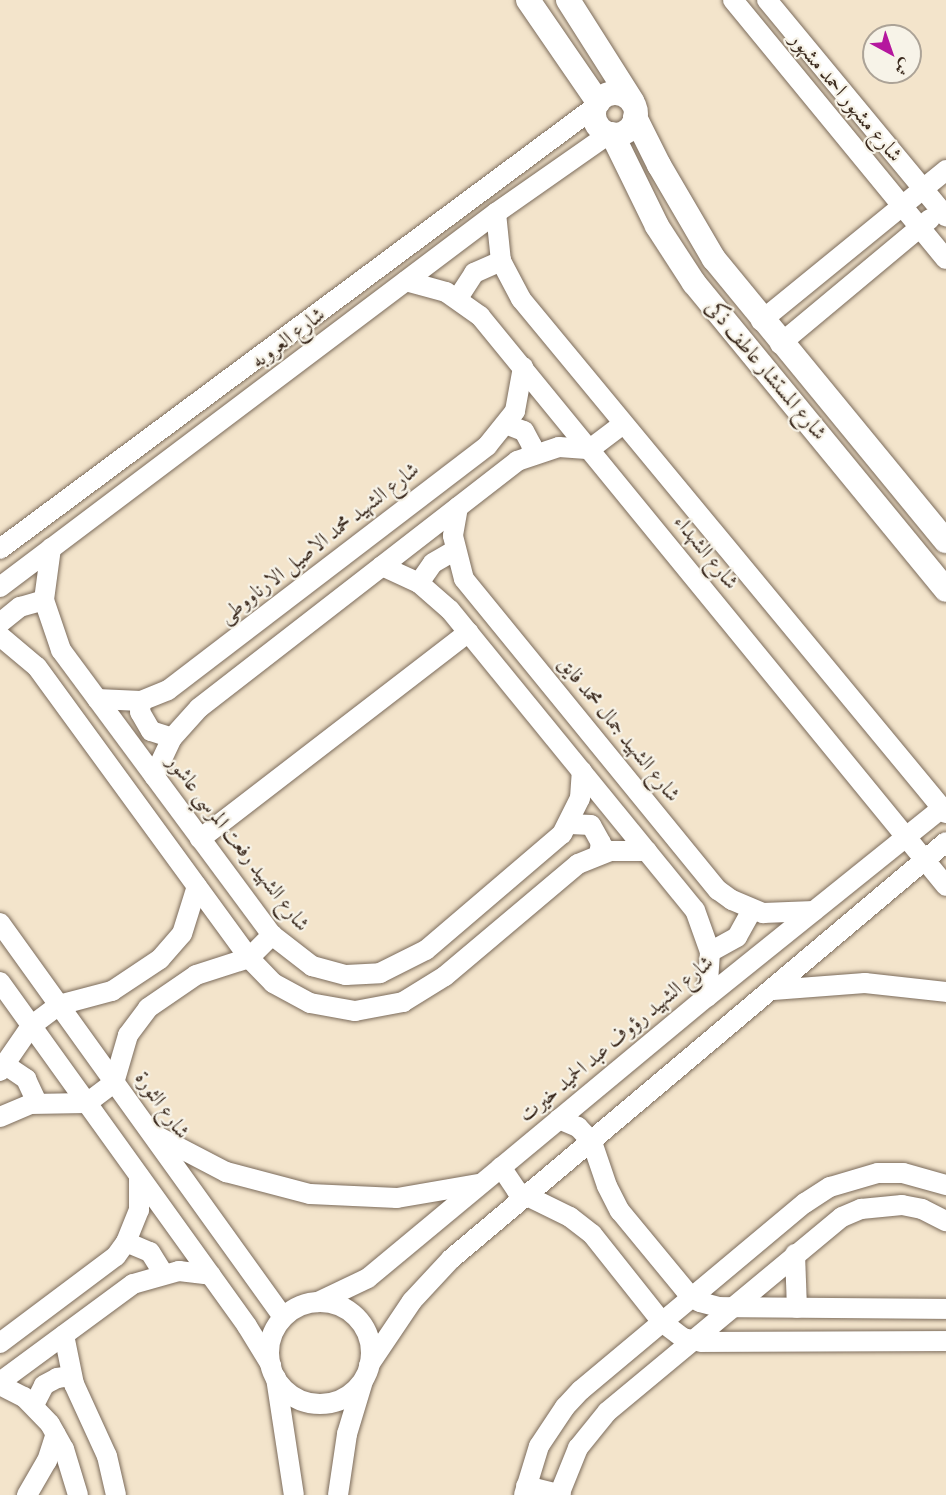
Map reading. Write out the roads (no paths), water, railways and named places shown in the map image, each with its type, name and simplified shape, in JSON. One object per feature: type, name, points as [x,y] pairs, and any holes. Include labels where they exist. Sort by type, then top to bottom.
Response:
[{"type":"street","points":[[528,0],[597,105],[597,123],[610,134],[627,130],[633,109],[615,93],[597,105]]},
{"type":"street","name":"شارع المستشار عاطف ذكى","points":[[568,0],[633,109],[697,234],[761,321],[946,541]]},
{"type":"street","name":"شارع مشهور احمد مشهور","points":[[733,0],[946,259]]},
{"type":"street","name":"شارع مشهور احمد مشهور","points":[[767,0],[923,189],[944,211]]},
{"type":"street","name":"شارع العروبه","points":[[0,549],[564,132],[597,105]]},
{"type":"street","points":[[564,132],[576,139],[579,152]]},
{"type":"street","name":"شارع العروبه","points":[[0,587],[496,213],[579,152],[610,134]]},
{"type":"street","name":"شارع المستشار عاطف ذكى","points":[[610,134],[657,226],[694,283],[946,590]]},
{"type":"street","points":[[761,321],[946,170]]},
{"type":"street","points":[[780,344],[921,227],[944,211]]},
{"type":"street","name":"شارع الشهداء","points":[[496,213],[501,261],[521,299],[944,810]]},
{"type":"street","points":[[458,298],[474,273],[501,261]]},
{"type":"street","name":"شارع الشهداء","points":[[405,281],[433,286],[458,298],[480,316],[946,886]]},
{"type":"street","name":"شارع الشهيد محمد الاصيل الارناووطى","points":[[98,699],[141,701],[180,682],[487,446],[508,425],[520,397],[523,367]]},
{"type":"street","points":[[154,776],[172,738],[199,708],[458,507],[531,455],[559,447],[590,449],[623,424]]},
{"type":"street","points":[[508,425],[524,431],[532,446],[531,455]]},
{"type":"street","points":[[160,430],[178,453]]},
{"type":"street","points":[[419,583],[433,563],[454,551],[458,507]]},
{"type":"street","name":"شارع الشهيد رفعت المرسي عاشور","points":[[51,548],[44,600],[61,650],[272,935],[297,958],[329,972],[363,975],[397,968],[426,950],[552,844],[570,824],[580,798],[582,771]]},
{"type":"street","name":"شارع الشهيد جمال محمد فايق","points":[[454,551],[473,590],[718,890],[752,910],[780,915],[814,911]]},
{"type":"street","points":[[382,566],[419,583],[441,600],[694,910],[710,952],[706,997]]},
{"type":"street","points":[[0,623],[20,607],[44,600]]},
{"type":"street","points":[[200,839],[469,632]]},
{"type":"street","points":[[0,636],[37,667],[249,958],[273,983],[310,1003],[355,1011],[403,1002],[445,976],[568,871],[599,854],[647,851]]},
{"type":"street","points":[[141,701],[140,712],[151,731],[172,738]]},
{"type":"street","name":"شارع الشهيد رؤوف عبد الحميد خيرت","points":[[318,1302],[368,1278],[706,997],[906,837],[944,810]]},
{"type":"street","points":[[570,824],[591,825],[598,833],[599,854]]},
{"type":"street","points":[[0,982],[211,1275],[273,1372],[292,1395],[316,1403],[339,1400],[359,1385],[424,1287],[525,1197],[946,842]]},
{"type":"street","points":[[37,1103],[26,1079],[2,1068],[31,1026],[59,1005],[112,991],[160,959],[182,934],[196,886]]},
{"type":"street","points":[[710,952],[737,937],[752,910]]},
{"type":"street","name":"شارع الثورة","points":[[0,923],[283,1317]]},
{"type":"street","points":[[0,1118],[37,1103],[87,1103],[114,1083],[128,1035],[148,1008],[196,975],[249,958],[272,935]]},
{"type":"street","points":[[773,990],[865,982],[946,992]]},
{"type":"street","points":[[560,1119],[578,1127],[592,1142],[612,1199],[691,1297],[709,1305],[729,1307],[946,1309]]},
{"type":"street","points":[[149,1131],[226,1172],[310,1194],[397,1198],[483,1182]]},
{"type":"street","points":[[501,1167],[509,1183],[525,1197],[582,1225],[662,1322],[675,1334],[691,1341],[946,1341]]},
{"type":"street","points":[[946,1185],[903,1173],[878,1173],[830,1186],[691,1297],[565,1407],[539,1446],[525,1491],[560,1495],[568,1469],[592,1429],[729,1307],[842,1217],[861,1209],[902,1205],[922,1209],[946,1221]]},
{"type":"street","points":[[0,1343],[102,1268],[126,1242],[139,1210],[139,1176]]},
{"type":"street","points":[[126,1242],[150,1252],[163,1273]]},
{"type":"street","points":[[795,1254],[797,1308]]},
{"type":"street","points":[[78,1495],[56,1434],[34,1405],[0,1383],[133,1284],[163,1273],[211,1275]]},
{"type":"street","points":[[294,1495],[273,1372],[271,1340],[283,1317],[299,1306],[318,1302],[341,1306],[360,1320],[370,1342],[367,1370],[347,1434],[338,1495]]},
{"type":"street","points":[[64,1335],[72,1376],[107,1456],[116,1495]]},
{"type":"street","points":[[34,1405],[44,1385],[57,1378],[72,1376]]},
{"type":"street","points":[[27,1495],[48,1461],[56,1434]]}]
